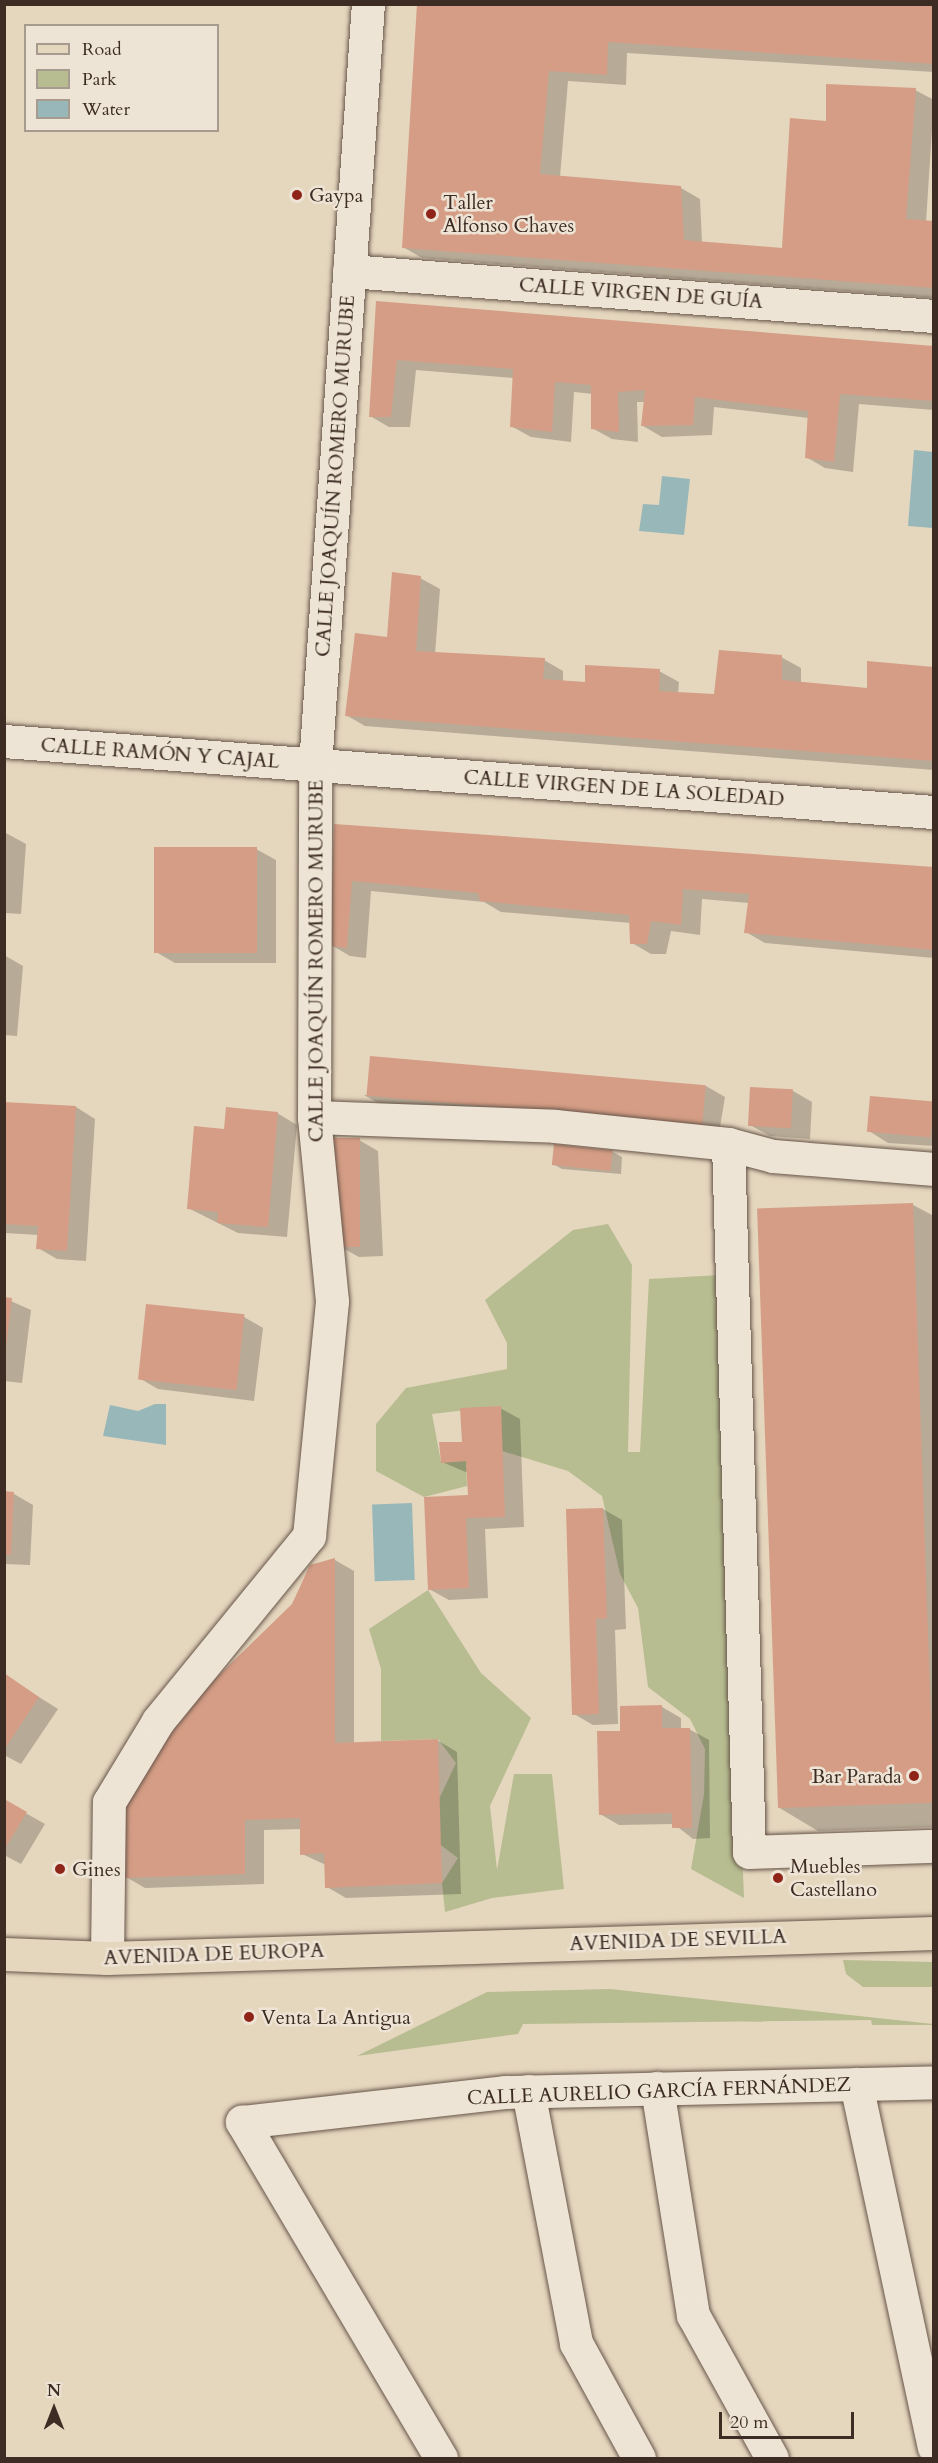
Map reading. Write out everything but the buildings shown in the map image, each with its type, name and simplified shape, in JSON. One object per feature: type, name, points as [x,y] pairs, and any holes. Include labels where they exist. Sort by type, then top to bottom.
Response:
[{"type":"main road","name":"AVENIDA DE SEVILLA","points":[[423,1948],[933,1933]]},
{"type":"main road","name":"AVENIDA DE EUROPA","points":[[4,1954],[107,1958],[423,1948]]},
{"type":"street","name":"CALLE JOAQUÍN ROMERO MURUBE","points":[[107,1958],[109,1802],[158,1721],[309,1536],[332,1301],[314,1117],[315,765],[368,4]]},
{"type":"street","name":"CALLE VIRGEN DE GUÍA","points":[[349,271],[933,316]]},
{"type":"street","name":"CALLE RAMÓN Y CAJAL","points":[[4,741],[315,765]]},
{"type":"street","name":"CALLE VIRGEN DE LA SOLEDAD","points":[[315,765],[933,812]]},
{"type":"street","points":[[314,1117],[555,1125],[728,1144],[773,1156],[933,1169]]},
{"type":"street","points":[[728,1144],[749,1852],[933,1846]]},
{"type":"street","name":"CALLE AURELIO GARCÍA FERNÁNDEZ","points":[[441,2458],[242,2122],[528,2091],[933,2082]]},
{"type":"street","points":[[856,2084],[933,2447]]},
{"type":"street","points":[[657,2088],[693,2315],[772,2458]]},
{"type":"street","points":[[528,2091],[576,2343],[639,2458]]},
{"type":"green space","points":[[608,1224],[632,1265],[628,1452],[640,1452],[649,1279],[720,1275],[744,1898],[691,1869],[704,1794],[705,1749],[690,1719],[648,1687],[638,1608],[620,1574],[602,1496],[568,1471],[502,1451],[500,1406],[432,1414],[441,1462],[466,1461],[467,1486],[424,1497],[376,1471],[376,1424],[406,1388],[507,1369],[507,1343],[485,1300],[573,1230]]},
{"type":"green space","points":[[428,1590],[481,1673],[531,1718],[490,1806],[497,1870],[514,1774],[552,1774],[564,1889],[492,1898],[445,1912],[442,1883],[458,1858],[438,1843],[439,1799],[456,1763],[438,1739],[381,1741],[381,1669],[369,1629]]},
{"type":"green space","points":[[843,1960],[933,1962],[933,1987],[863,1987],[846,1974]]},
{"type":"green space","points":[[610,1989],[933,2025],[872,2025],[871,2020],[523,2024],[518,2034],[357,2056],[487,1992]]},
{"type":"water","points":[[914,450],[933,452],[933,528],[908,526]]},
{"type":"water","points":[[662,476],[690,479],[684,535],[639,531],[643,504],[659,505]]},
{"type":"water","points":[[155,1404],[166,1404],[166,1445],[103,1436],[110,1405],[138,1411]]},
{"type":"water","points":[[412,1503],[415,1580],[375,1581],[372,1504]]},
{"type":"place","name":"Gaypa","points":[[297,195]]},
{"type":"place","name":"Taller Alfonso Chaves","points":[[431,214]]},
{"type":"place","name":"Bar Parada","points":[[914,1776]]},
{"type":"place","name":"Gines","points":[[60,1869]]},
{"type":"place","name":"Muebles Castellano","points":[[778,1878]]},
{"type":"place","name":"Venta La Antigua","points":[[249,2017]]}]
